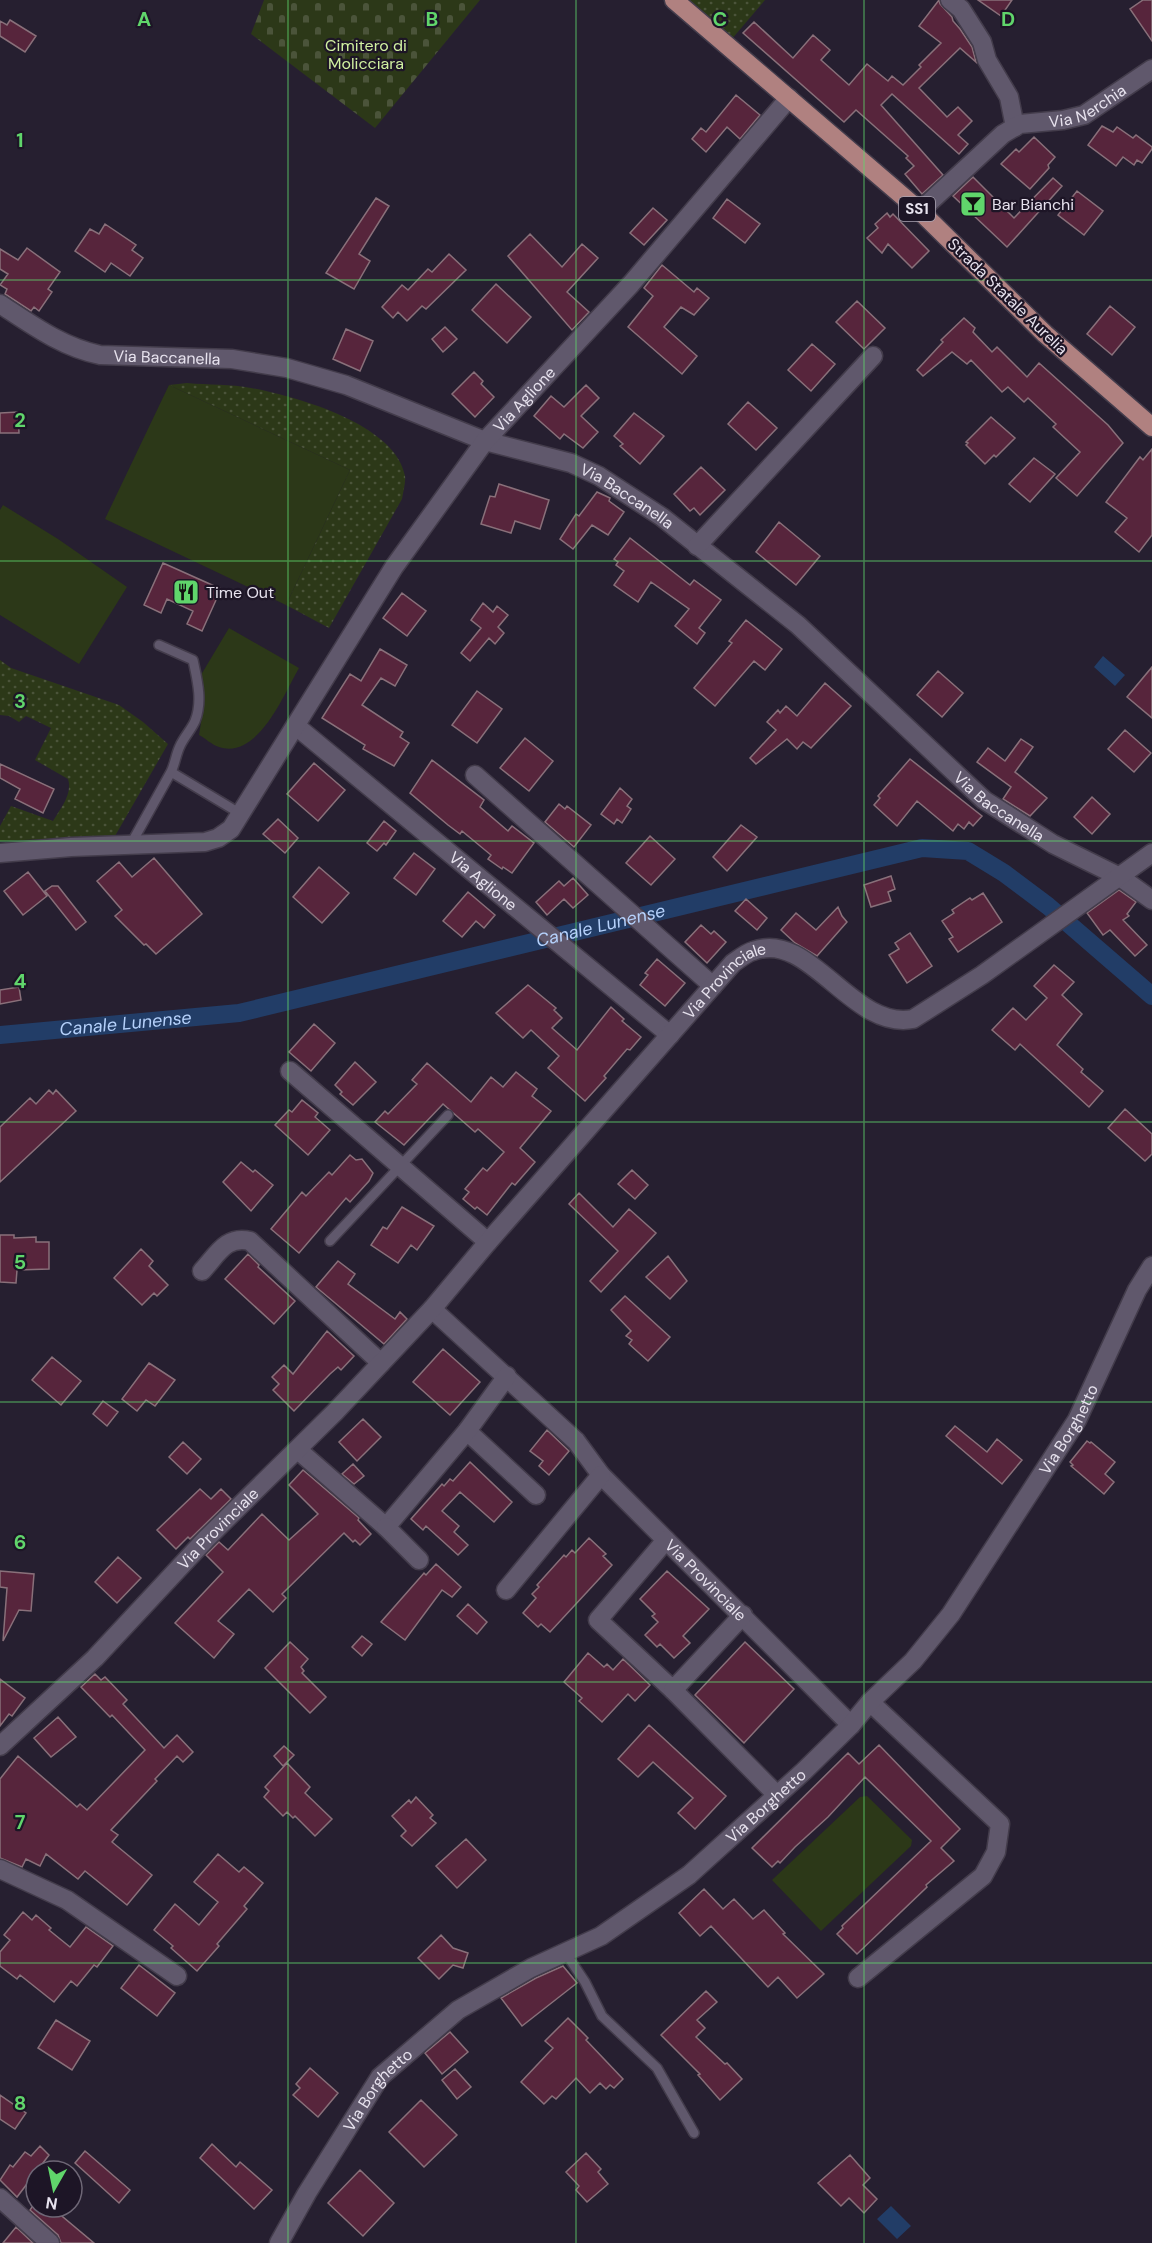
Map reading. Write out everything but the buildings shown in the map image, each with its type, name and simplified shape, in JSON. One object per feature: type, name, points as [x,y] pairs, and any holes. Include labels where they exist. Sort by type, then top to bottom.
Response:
[{"type":"main road","name":"Strada Statale Aurelia","points":[[674,0],[920,211],[1045,334],[1152,427]]},
{"type":"street","points":[[950,0],[961,9],[982,42],[987,60],[1009,97],[1015,127]]},
{"type":"street","name":"Via Nerchia","points":[[920,211],[1003,134],[1020,124],[1063,120],[1084,115],[1152,69]]},
{"type":"street","name":"Via Aglione","points":[[0,853],[131,844],[205,842],[218,838],[231,829],[394,567],[485,441],[631,284],[789,98]]},
{"type":"street","name":"Via Baccanella","points":[[0,304],[60,343],[80,351],[100,355],[232,359],[287,368],[346,385],[485,441],[572,463],[599,476],[662,517],[798,625],[984,800],[1053,844],[1120,877],[1152,900]]},
{"type":"street","points":[[697,546],[873,356]]},
{"type":"street","name":"Via Aglione","points":[[296,726],[670,1035]]},
{"type":"street","points":[[475,775],[713,986]]},
{"type":"street","name":"Via Provinciale","points":[[0,1746],[95,1658],[206,1539],[298,1450],[432,1309],[733,963],[752,951],[767,947],[786,952],[806,961],[876,1014],[890,1020],[902,1021],[924,1014],[1120,877],[1152,852]]},
{"type":"street","points":[[290,1071],[488,1242]]},
{"type":"street","points":[[202,1271],[230,1241],[238,1238],[250,1241],[381,1363]]},
{"type":"street","name":"Via Borghetto","points":[[279,2243],[307,2193],[380,2077],[458,2010],[531,1968],[601,1936],[689,1875],[851,1725],[870,1702],[913,1661],[951,1614],[1077,1420],[1137,1290],[1152,1268]]},
{"type":"street","name":"Via Provinciale","points":[[432,1309],[576,1441],[601,1475],[851,1725]]},
{"type":"street","points":[[386,1527],[466,1431],[507,1376]]},
{"type":"street","points":[[466,1431],[536,1495]]},
{"type":"street","points":[[298,1450],[386,1527],[419,1560]]},
{"type":"street","points":[[506,1590],[601,1475]]},
{"type":"street","points":[[666,1540],[598,1620],[673,1690],[777,1795]]},
{"type":"street","points":[[673,1690],[743,1615]]},
{"type":"street","points":[[858,1978],[982,1876],[996,1851],[1000,1824],[870,1702]]},
{"type":"street","points":[[0,1869],[68,1900],[177,1977]]},
{"type":"street","points":[[0,2198],[50,2243]]},
{"type":"lane","points":[[131,844],[175,764],[178,748],[195,721],[199,704],[193,660],[159,645]]},
{"type":"lane","points":[[171,772],[241,814]]},
{"type":"lane","points":[[330,1242],[448,1115]]},
{"type":"lane","points":[[565,1952],[585,1982],[602,2016],[657,2068],[694,2133]]},
{"type":"green space","name":"Cimitero di Molicciara","points":[[264,0],[480,0],[375,128],[251,34]]},
{"type":"green space","points":[[684,0],[765,0],[731,40]]},
{"type":"green space","points":[[187,383],[251,388],[317,406],[364,427],[383,441],[398,458],[405,476],[402,499],[329,628],[286,605],[350,470],[169,385]]},
{"type":"green space","points":[[169,385],[350,470],[286,605],[105,519]]},
{"type":"green space","points":[[3,505],[58,539],[127,587],[79,664],[0,615],[0,510]]},
{"type":"green space","points":[[229,628],[299,668],[268,722],[246,744],[233,748],[216,746],[199,735],[203,710],[201,675]]},
{"type":"green space","points":[[0,660],[11,668],[119,705],[168,744],[115,836],[0,841],[0,826],[11,806],[53,821],[65,801],[69,785],[68,779],[35,760],[51,728],[26,716],[19,722],[9,716],[0,715]]},
{"type":"green space","points":[[867,1796],[912,1840],[911,1846],[821,1931],[772,1880],[860,1797]]},
{"type":"water","points":[[1103,656],[1125,675],[1115,686],[1094,667]]},
{"type":"water","points":[[891,2206],[911,2226],[897,2239],[877,2219]]},
{"type":"waterway","name":"Canale Lunense","points":[[0,1035],[239,1013],[922,848],[968,851],[1004,873],[1048,906],[1152,996]]},
{"type":"place","name":"Bar Bianchi","points":[[973,204]]},
{"type":"place","name":"Time Out","points":[[186,592]]}]
